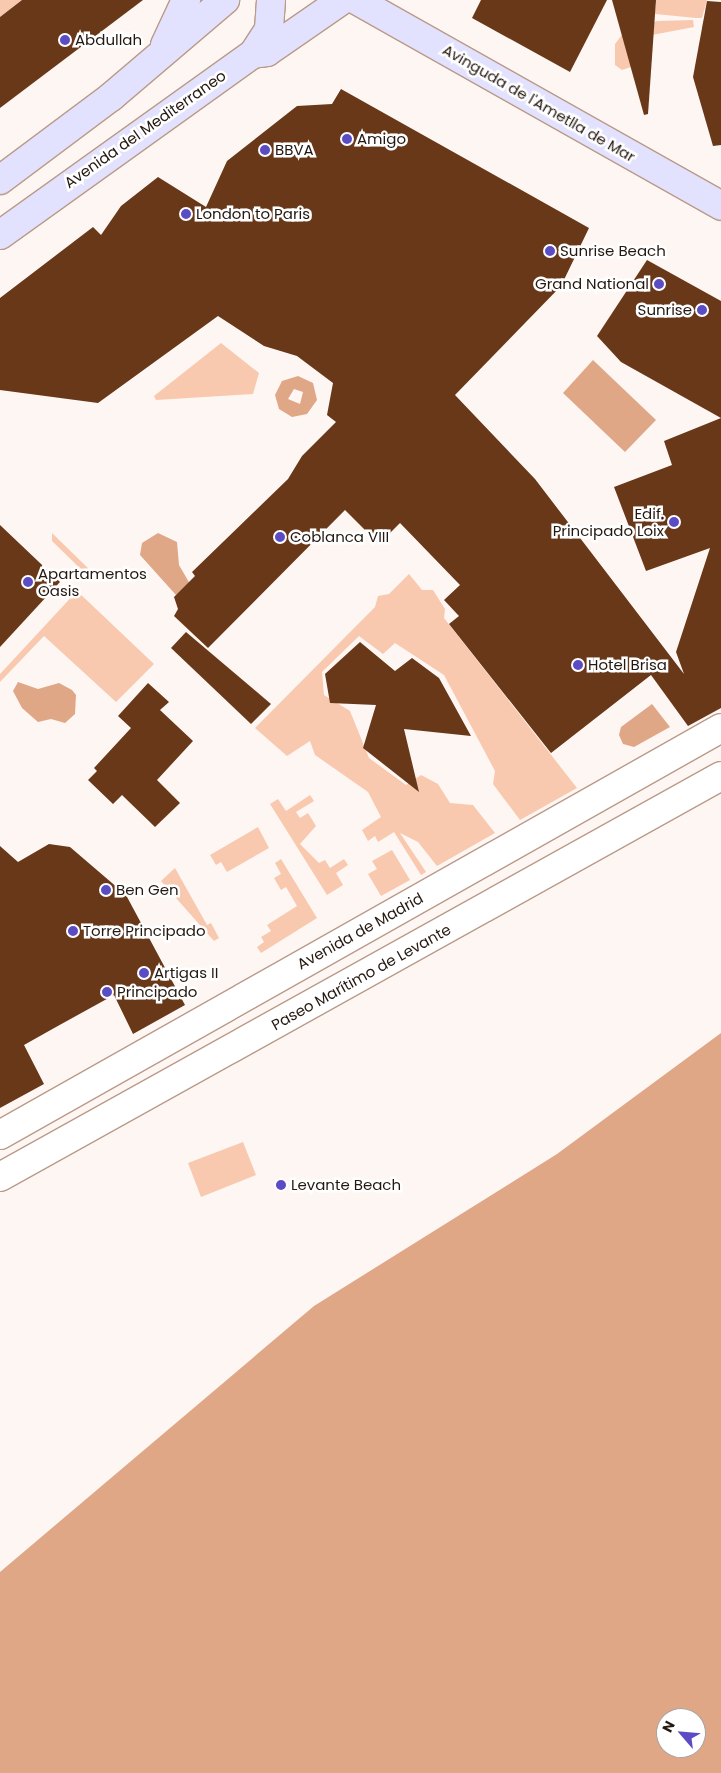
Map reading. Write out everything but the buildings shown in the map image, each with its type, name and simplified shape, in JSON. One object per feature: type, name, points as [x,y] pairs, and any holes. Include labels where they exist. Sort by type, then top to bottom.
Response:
[{"type":"street","points":[[161,53],[186,0]]},
{"type":"street","points":[[0,180],[225,0]]},
{"type":"street","points":[[252,54],[267,52],[342,0]]},
{"type":"street","name":"Avinguda de l'Ametlla de Mar","points":[[356,0],[721,206]]},
{"type":"street","name":"Avenida del Mediterraneo","points":[[0,235],[252,54],[269,29],[268,4]]},
{"type":"street","name":"Avenida de Madrid","points":[[0,1135],[721,728]]},
{"type":"street","name":"Paseo Marítimo de Levante","points":[[0,1178],[721,776]]},
{"type":"shaded area","points":[[0,0],[22,0],[0,17]]},
{"type":"shaded area","points":[[656,0],[707,0],[702,18],[696,18],[655,14]]},
{"type":"shaded area","points":[[693,20],[694,27],[636,38],[631,67],[622,70],[615,65],[615,44],[624,32],[657,21]]},
{"type":"shaded area","points":[[221,343],[259,373],[253,394],[156,400],[154,396]]},
{"type":"shaded area","points":[[593,360],[656,420],[625,452],[563,393]]},
{"type":"shaded area","points":[[298,376],[313,383],[317,400],[307,414],[292,417],[279,409],[275,395],[282,381]],"holes":[[[294,389],[303,392],[300,404],[288,399]]]},
{"type":"shaded area","points":[[52,533],[94,574],[90,578],[52,541]]},
{"type":"shaded area","points":[[158,533],[177,542],[179,565],[190,584],[176,595],[140,555],[142,543]]},
{"type":"shaded area","points":[[409,574],[422,590],[433,590],[445,609],[444,618],[577,788],[520,820],[493,784],[495,771],[444,675],[395,643],[383,654],[359,636],[322,672],[324,695],[350,711],[369,758],[406,785],[421,775],[438,784],[450,803],[473,805],[495,833],[437,866],[418,842],[400,833],[426,872],[421,875],[394,832],[378,842],[375,836],[368,841],[362,830],[381,817],[368,792],[315,755],[310,741],[287,756],[255,728],[375,607],[378,596],[389,594]]},
{"type":"shaded area","points":[[77,591],[154,664],[116,702],[44,636],[0,682],[0,674]]},
{"type":"shaded area","points":[[18,682],[38,689],[59,683],[72,690],[76,695],[75,714],[65,723],[51,719],[38,722],[22,708],[13,691]]},
{"type":"shaded area","points":[[652,704],[670,727],[634,747],[623,744],[619,735],[621,727]]},
{"type":"shaded area","points":[[310,795],[314,801],[296,812],[300,818],[308,813],[316,826],[300,844],[319,863],[325,860],[330,868],[344,859],[348,865],[336,873],[343,885],[327,895],[270,804],[278,799],[286,811]]},
{"type":"shaded area","points":[[258,827],[269,848],[227,872],[221,862],[216,865],[210,855]]},
{"type":"shaded area","points":[[392,850],[410,880],[381,896],[368,874],[377,869],[372,861]]},
{"type":"shaded area","points":[[281,859],[317,918],[261,953],[257,947],[264,942],[261,937],[271,931],[267,925],[297,906],[286,887],[281,890],[274,878],[281,874],[275,863]]},
{"type":"shaded area","points":[[175,868],[207,925],[211,923],[219,938],[214,941],[161,881]]},
{"type":"shaded area","points":[[721,1033],[721,1773],[0,1773],[0,1572],[314,1306],[557,1154]]},
{"type":"shaded area","points":[[243,1142],[256,1175],[201,1197],[188,1163]]},
{"type":"place","name":"Abdullah","points":[[65,40]]},
{"type":"place","name":"Amigo","points":[[347,139]]},
{"type":"place","name":"BBVA","points":[[265,150]]},
{"type":"place","name":"London to Paris","points":[[186,214]]},
{"type":"place","name":"Sunrise Beach","points":[[550,251]]},
{"type":"place","name":"Grand National","points":[[659,284]]},
{"type":"place","name":"Sunrise","points":[[702,310]]},
{"type":"place","name":"Edif. Principado Loix","points":[[674,522]]},
{"type":"place","name":"Coblanca VIII","points":[[280,537]]},
{"type":"place","name":"Apartamentos Oasis","points":[[28,582]]},
{"type":"place","name":"Hotel Brisa","points":[[578,665]]},
{"type":"place","name":"Ben Gen","points":[[106,890]]},
{"type":"place","name":"Torre Principado","points":[[73,931]]},
{"type":"place","name":"Artigas II","points":[[144,973]]},
{"type":"place","name":"Principado","points":[[107,992]]},
{"type":"place","name":"Levante Beach","points":[[281,1185]]}]
